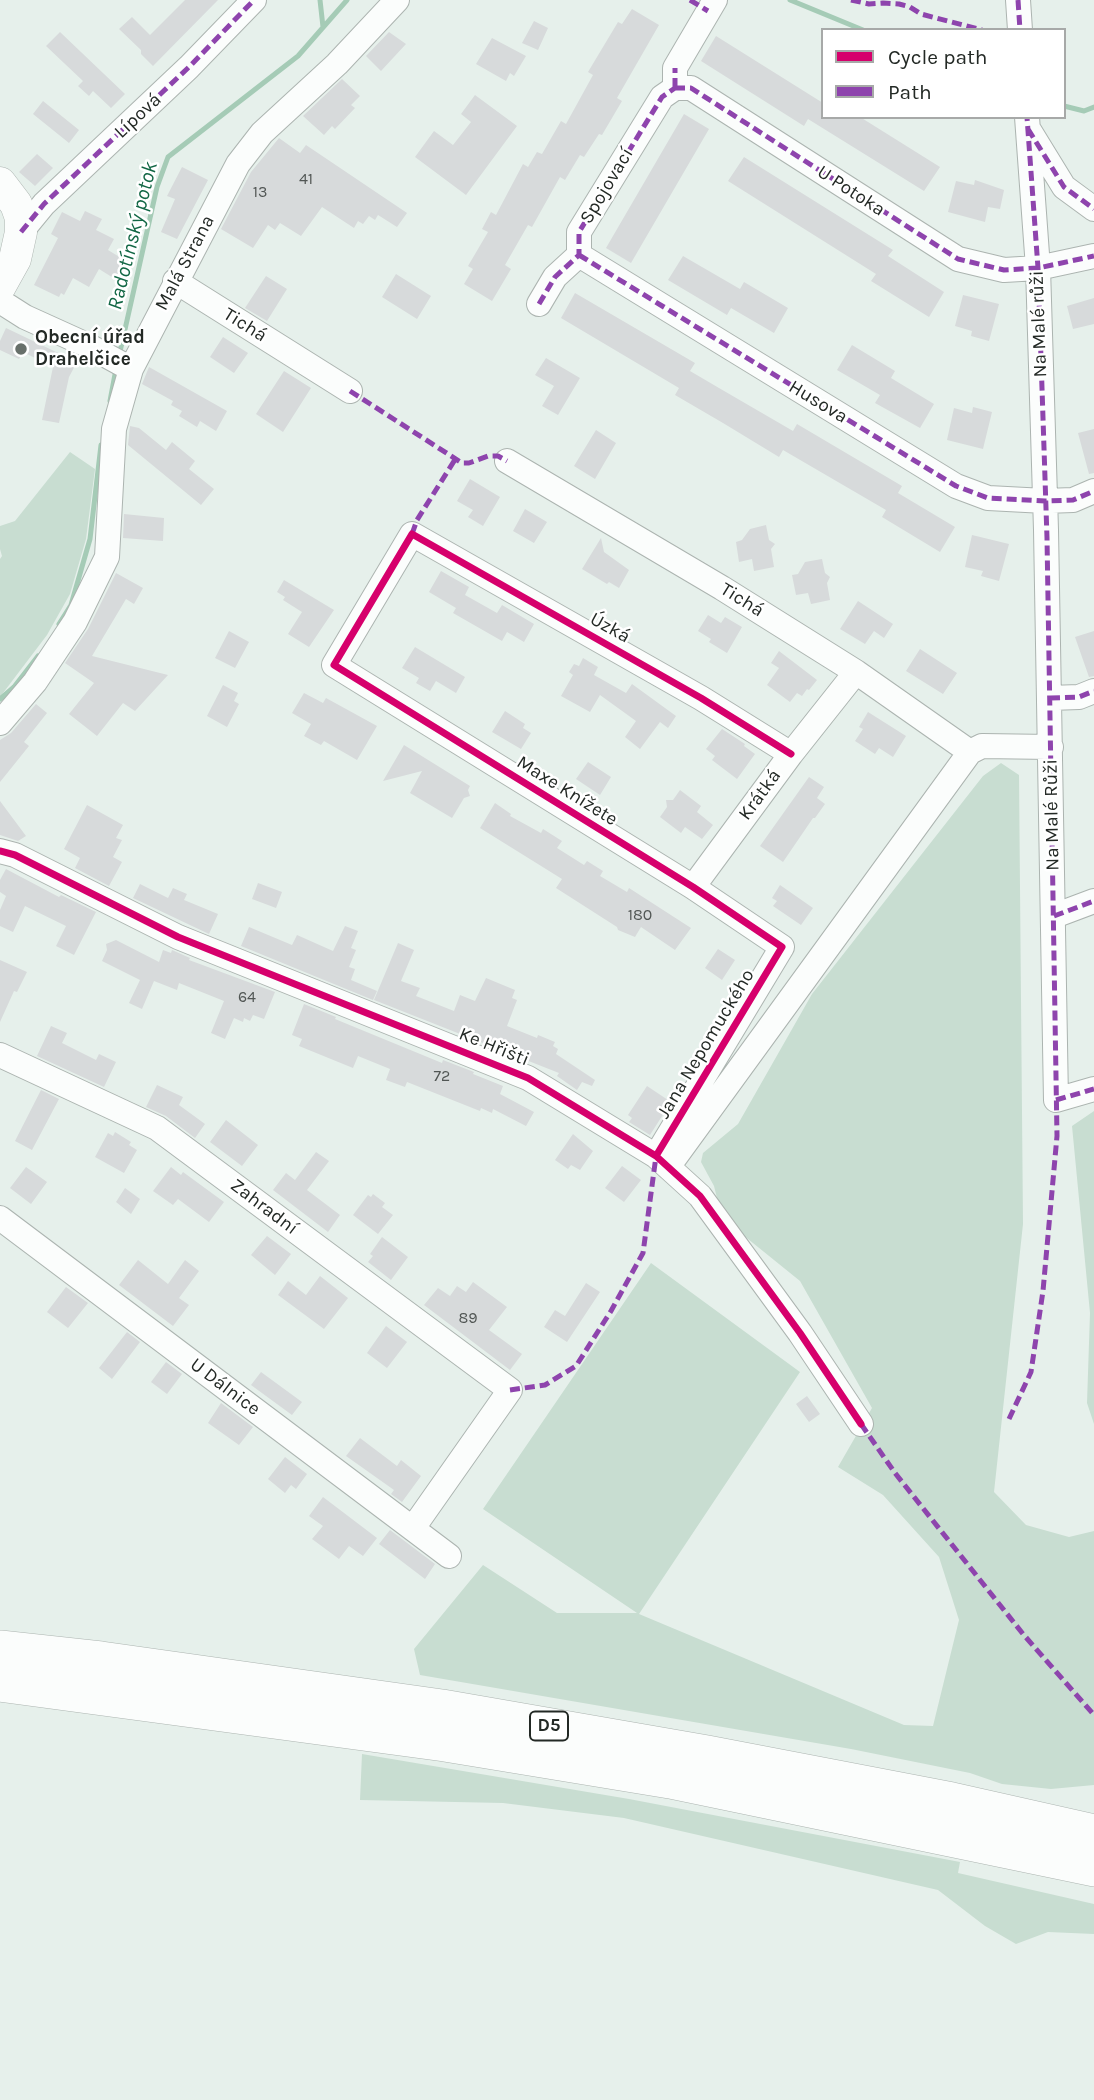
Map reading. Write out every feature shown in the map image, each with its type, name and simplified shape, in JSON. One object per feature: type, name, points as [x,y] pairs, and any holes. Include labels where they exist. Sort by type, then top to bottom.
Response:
[{"type":"highway","name":"D5","points":[[0,1649],[101,1660],[442,1708],[707,1754],[952,1801],[1094,1833]]},
{"type":"highway","name":"D5","points":[[0,1683],[445,1743],[670,1780],[1094,1868]]},
{"type":"main road","points":[[0,183],[16,204],[22,232],[15,259],[0,286]]},
{"type":"street","name":"Lípová","points":[[22,232],[44,204],[189,67],[254,0]]},
{"type":"street","name":"Malá Strana","points":[[0,723],[35,682],[75,622],[107,557],[114,429],[121,364],[175,281],[238,164],[262,133],[337,64],[397,0]]},
{"type":"street","name":"Spojovací","points":[[579,255],[579,232],[675,78],[715,0]]},
{"type":"street","points":[[1018,0],[1020,28]]},
{"type":"street","name":"U Potoka","points":[[675,78],[958,259],[1004,270],[1038,268],[1094,256]]},
{"type":"street","points":[[1027,122],[1064,187],[1094,209]]},
{"type":"street","name":"Na Malé růži","points":[[1027,122],[1038,268],[1046,530]]},
{"type":"street","points":[[539,304],[555,277],[579,255]]},
{"type":"street","name":"Husova","points":[[579,255],[957,486],[988,498],[1045,501],[1084,495]]},
{"type":"street","name":"Tichá","points":[[175,281],[350,391]]},
{"type":"street","points":[[0,301],[25,317],[121,364]]},
{"type":"street","name":"Tichá","points":[[507,461],[722,588],[856,672],[970,751]]},
{"type":"street","name":"Na Malé Růži","points":[[1046,530],[1056,1100],[1094,1089]]},
{"type":"street","name":"Úzká","points":[[334,665],[412,534],[701,698],[791,754]]},
{"type":"street","name":"Maxe Knížete","points":[[334,665],[693,887],[782,947]]},
{"type":"street","name":"Krátká","points":[[693,887],[791,754],[856,672]]},
{"type":"street","points":[[1050,698],[1079,696],[1094,691]]},
{"type":"street","points":[[970,751],[982,746],[1051,747]]},
{"type":"street","name":"Jana Nepomuckého","points":[[662,1162],[970,751]]},
{"type":"street","name":"Ke Hřišti","points":[[0,851],[15,855],[178,937],[528,1078],[662,1162],[701,1196],[800,1333],[861,1424]]},
{"type":"street","points":[[1054,916],[1094,901]]},
{"type":"street","name":"Jana Nepomuckého","points":[[662,1162],[782,947]]},
{"type":"street","name":"Zahradní","points":[[0,1055],[157,1128],[510,1390],[413,1528]]},
{"type":"street","name":"U Dálnice","points":[[0,1218],[449,1556]]},
{"type":"green space","points":[[70,452],[95,469],[86,539],[70,594],[47,635],[0,697],[0,526],[15,521]]},
{"type":"green space","points":[[1001,763],[1019,775],[1023,1224],[994,1492],[1026,1525],[1069,1537],[1094,1531],[1094,1785],[1051,1789],[1002,1784],[970,1773],[851,1749],[420,1675],[414,1649],[483,1565],[557,1613],[637,1613],[483,1509],[651,1263],[800,1372],[639,1614],[904,1725],[933,1726],[959,1620],[939,1557],[883,1495],[838,1467],[872,1408],[800,1281],[722,1218],[714,1186],[701,1162],[703,1153],[738,1124],[812,994],[983,776]]},
{"type":"green space","points":[[1094,1111],[1094,1424],[1087,1403],[1090,1313],[1072,1126]]},
{"type":"green space","points":[[362,1754],[629,1799],[960,1862],[958,1873],[1094,1904],[1094,1934],[1048,1932],[1016,1944],[985,1926],[938,1890],[624,1818],[503,1803],[360,1800]]},
{"type":"building","points":[[185,0],[218,0],[153,66],[119,29],[132,17],[150,35]]},
{"type":"building","points":[[632,9],[659,25],[617,98],[622,101],[602,135],[599,134],[584,157],[580,155],[565,180],[560,177],[532,227],[528,225],[505,265],[511,269],[492,301],[464,284],[473,269],[468,266],[488,232],[482,229],[491,212],[496,215],[523,164],[528,167],[537,152],[542,154],[561,121],[566,124],[593,75],[588,72],[618,22],[622,24]]},
{"type":"building","points":[[534,21],[548,28],[538,50],[522,43]]},
{"type":"building","points":[[60,32],[125,94],[111,108],[93,91],[89,96],[78,86],[83,81],[46,46]]},
{"type":"building","points":[[389,32],[406,44],[381,71],[366,56]]},
{"type":"building","points":[[716,36],[821,102],[821,119],[863,119],[940,167],[924,191],[808,119],[804,126],[701,61]]},
{"type":"building","points":[[492,38],[526,56],[514,76],[510,73],[506,81],[476,64]]},
{"type":"building","points":[[342,79],[360,96],[351,105],[355,108],[335,129],[332,126],[324,135],[303,116]]},
{"type":"building","points":[[475,95],[517,126],[466,195],[415,157],[434,131],[453,145],[471,122],[461,114]]},
{"type":"building","points":[[43,101],[79,130],[69,143],[33,114]]},
{"type":"building","points":[[684,114],[709,129],[631,263],[606,248]]},
{"type":"building","points":[[279,138],[300,153],[306,145],[407,213],[397,227],[378,215],[375,220],[369,216],[363,224],[358,221],[354,228],[322,207],[301,236],[280,223],[275,230],[268,225],[253,248],[221,229],[251,172]]},
{"type":"building","points":[[37,154],[53,168],[35,186],[19,172]]},
{"type":"building","points":[[744,157],[893,250],[888,256],[944,292],[929,317],[871,281],[876,274],[728,181]]},
{"type":"building","points":[[182,167],[208,180],[177,239],[161,232],[175,199],[167,196]]},
{"type":"building","points":[[975,180],[1004,190],[1000,209],[988,207],[985,222],[948,212],[956,181],[974,185]]},
{"type":"building","points":[[85,211],[102,219],[96,230],[114,239],[108,250],[126,261],[115,279],[99,269],[89,287],[73,278],[64,295],[61,293],[59,297],[34,285],[58,238],[51,234],[62,212],[80,221]]},
{"type":"building","points":[[683,256],[740,289],[744,282],[788,308],[774,333],[731,308],[727,315],[668,280]]},
{"type":"building","points":[[396,274],[431,296],[417,319],[382,297]]},
{"type":"building","points":[[266,276],[287,289],[267,321],[245,308]]},
{"type":"building","points":[[575,293],[695,363],[690,371],[793,431],[797,424],[902,486],[898,493],[955,527],[940,552],[882,517],[886,510],[783,450],[779,457],[675,395],[679,388],[561,318]]},
{"type":"building","points":[[963,295],[999,304],[989,341],[971,336],[972,331],[955,326]]},
{"type":"building","points":[[1094,298],[1094,324],[1073,329],[1067,306]]},
{"type":"building","points":[[6,328],[77,362],[69,377],[59,423],[42,420],[53,367],[23,352],[19,359],[0,350],[0,341]]},
{"type":"building","points":[[223,337],[248,353],[234,373],[210,357]]},
{"type":"building","points":[[852,345],[895,371],[891,378],[934,404],[920,428],[875,403],[880,395],[837,370]]},
{"type":"building","points":[[546,358],[580,378],[558,415],[542,406],[554,386],[535,375]]},
{"type":"building","points":[[149,367],[227,411],[216,431],[200,421],[197,427],[179,416],[182,411],[171,405],[173,401],[142,384]]},
{"type":"building","points":[[284,371],[311,388],[283,432],[256,414]]},
{"type":"building","points":[[973,407],[992,412],[983,449],[947,440],[954,408],[972,413]]},
{"type":"building","points":[[130,426],[139,428],[166,450],[172,442],[195,461],[189,469],[214,489],[201,505],[128,445]]},
{"type":"building","points":[[1094,429],[1094,473],[1089,474],[1078,433]]},
{"type":"building","points":[[596,430],[616,443],[595,479],[574,466]]},
{"type":"building","points":[[470,479],[500,497],[483,526],[468,517],[473,510],[457,501]]},
{"type":"building","points":[[525,509],[547,522],[534,543],[513,531]]},
{"type":"building","points":[[124,514],[164,518],[163,541],[123,538]]},
{"type":"building","points":[[766,525],[769,540],[775,544],[771,549],[774,567],[754,571],[752,559],[739,562],[736,542],[742,540],[750,529]]},
{"type":"building","points":[[972,535],[1009,544],[999,581],[981,576],[983,571],[965,567]]},
{"type":"building","points":[[601,538],[604,552],[629,570],[619,588],[582,569]]},
{"type":"building","points":[[822,559],[825,573],[830,577],[827,583],[830,600],[811,604],[808,593],[796,595],[792,575],[798,574],[805,562]]},
{"type":"building","points":[[441,571],[469,587],[465,595],[497,613],[502,605],[534,624],[524,642],[507,632],[502,641],[453,613],[456,608],[429,592]]},
{"type":"building","points":[[116,573],[143,588],[134,604],[126,599],[92,656],[168,675],[135,711],[123,703],[97,736],[69,714],[94,683],[65,663],[88,629]]},
{"type":"building","points":[[284,580],[334,610],[309,647],[288,634],[302,612],[283,600],[285,597],[277,592]]},
{"type":"building","points":[[858,601],[893,624],[884,638],[874,631],[865,644],[840,629]]},
{"type":"building","points":[[708,615],[721,623],[725,617],[742,627],[727,653],[709,642],[711,639],[698,631]]},
{"type":"building","points":[[229,631],[249,642],[235,668],[215,658]]},
{"type":"building","points":[[1094,631],[1094,676],[1089,677],[1075,637]]},
{"type":"building","points":[[415,647],[465,677],[456,693],[436,681],[430,691],[416,683],[419,678],[402,668]]},
{"type":"building","points":[[920,649],[957,673],[943,694],[906,671]]},
{"type":"building","points":[[779,651],[817,680],[802,696],[797,693],[790,702],[767,685],[779,668],[771,663]]},
{"type":"building","points":[[583,658],[598,667],[594,675],[626,693],[632,684],[676,716],[668,728],[660,722],[640,749],[625,737],[636,721],[600,695],[590,712],[561,696],[573,675],[569,672],[574,664],[579,666]]},
{"type":"building","points":[[223,685],[238,693],[234,701],[239,704],[227,727],[207,716]]},
{"type":"building","points":[[304,693],[323,703],[326,698],[377,726],[357,760],[324,741],[321,745],[304,736],[311,724],[292,713]]},
{"type":"building","points":[[36,704],[47,713],[24,742],[29,746],[0,782],[0,740],[11,733]]},
{"type":"building","points":[[505,711],[525,724],[523,728],[531,733],[521,749],[492,732]]},
{"type":"building","points":[[868,712],[906,736],[893,757],[879,748],[875,754],[855,741],[863,729],[859,727]]},
{"type":"building","points":[[722,729],[755,754],[737,779],[712,760],[715,756],[706,749]]},
{"type":"building","points":[[404,745],[470,786],[470,796],[464,798],[452,818],[410,793],[422,771],[383,781]]},
{"type":"building","points":[[588,762],[611,777],[600,795],[576,779]]},
{"type":"building","points":[[809,777],[824,787],[817,798],[825,804],[783,862],[760,846]]},
{"type":"building","points":[[680,790],[701,806],[697,812],[713,825],[702,839],[685,827],[681,833],[660,817],[667,807],[666,800],[673,800]]},
{"type":"building","points":[[0,801],[26,836],[18,841],[0,835]]},
{"type":"building","points":[[495,803],[511,814],[510,816],[541,833],[543,829],[562,841],[557,848],[584,865],[587,861],[603,871],[600,876],[627,892],[629,888],[691,928],[675,950],[641,927],[635,937],[618,930],[556,888],[562,879],[480,828]]},
{"type":"building","points":[[87,805],[123,825],[116,838],[122,840],[113,857],[122,862],[109,886],[75,868],[80,858],[64,849]]},
{"type":"building","points":[[6,869],[59,897],[61,895],[96,912],[74,955],[56,946],[66,926],[25,906],[13,932],[0,926],[0,910],[6,896],[0,892],[0,880]]},
{"type":"building","points":[[258,883],[282,892],[276,908],[252,899]]},
{"type":"building","points":[[140,884],[168,898],[173,888],[187,894],[184,900],[218,914],[209,934],[133,898]]},
{"type":"building","points":[[780,885],[813,908],[801,925],[773,906],[777,901],[772,898]]},
{"type":"building","points":[[345,926],[358,931],[351,948],[356,950],[349,967],[355,969],[351,980],[377,991],[373,1000],[241,946],[249,927],[292,945],[297,935],[333,951]]},
{"type":"building","points":[[116,940],[159,962],[163,950],[171,953],[172,950],[190,958],[189,960],[275,992],[264,1019],[253,1015],[250,1021],[244,1018],[243,1022],[234,1018],[225,1039],[211,1033],[224,1001],[179,983],[177,990],[154,981],[142,1009],[129,1003],[140,980],[102,961],[107,950],[106,944]]},
{"type":"building","points":[[398,943],[414,950],[401,981],[420,988],[416,996],[454,1011],[460,995],[475,1001],[486,978],[515,990],[512,998],[517,1000],[507,1026],[555,1042],[553,1046],[558,1049],[556,1054],[595,1080],[592,1086],[582,1082],[577,1090],[557,1076],[559,1073],[374,1000]]},
{"type":"building","points":[[718,949],[735,960],[722,980],[705,968]]},
{"type":"building","points":[[0,960],[27,972],[17,992],[14,991],[0,1022]]},
{"type":"building","points":[[304,1004],[442,1063],[443,1060],[474,1072],[473,1074],[503,1086],[500,1094],[534,1112],[526,1126],[493,1109],[492,1113],[481,1108],[480,1111],[407,1082],[405,1087],[386,1080],[390,1069],[358,1056],[353,1068],[299,1046],[302,1039],[292,1035]]},
{"type":"building","points":[[51,1026],[67,1033],[62,1043],[96,1060],[99,1054],[116,1062],[104,1087],[37,1056]]},
{"type":"building","points":[[157,1085],[183,1097],[179,1105],[205,1124],[195,1138],[166,1116],[146,1107]]},
{"type":"building","points":[[647,1086],[671,1102],[650,1135],[629,1122],[632,1118],[628,1115]]},
{"type":"building","points":[[41,1090],[59,1099],[32,1150],[15,1141]]},
{"type":"building","points":[[226,1120],[258,1145],[242,1166],[210,1142]]},
{"type":"building","points":[[115,1132],[131,1142],[129,1145],[137,1150],[124,1173],[95,1157],[108,1133],[113,1136]]},
{"type":"building","points":[[573,1134],[593,1151],[580,1170],[571,1165],[568,1169],[555,1160]]},
{"type":"building","points":[[316,1152],[329,1161],[307,1190],[340,1215],[328,1232],[273,1190],[286,1173],[295,1180]]},
{"type":"building","points":[[622,1166],[641,1180],[624,1202],[605,1188]]},
{"type":"building","points":[[26,1167],[47,1182],[31,1204],[10,1188]]},
{"type":"building","points":[[171,1167],[181,1175],[183,1172],[224,1202],[209,1222],[178,1199],[173,1205],[153,1191]]},
{"type":"building","points":[[125,1188],[140,1199],[131,1214],[116,1202]]},
{"type":"building","points":[[373,1194],[385,1203],[382,1207],[393,1215],[378,1234],[353,1215],[368,1195],[371,1197]]},
{"type":"building","points":[[267,1236],[291,1254],[275,1275],[251,1255]]},
{"type":"building","points":[[382,1237],[408,1257],[391,1280],[368,1262],[373,1256],[370,1254]]},
{"type":"building","points":[[138,1260],[168,1284],[185,1260],[199,1271],[179,1298],[189,1305],[173,1326],[119,1285]]},
{"type":"building","points":[[320,1276],[348,1298],[324,1329],[278,1295],[288,1281],[306,1295]]},
{"type":"building","points":[[473,1282],[507,1307],[489,1330],[522,1354],[510,1370],[424,1305],[438,1288],[450,1296],[457,1286],[466,1292]]},
{"type":"building","points":[[586,1283],[600,1292],[567,1342],[544,1327],[555,1310],[565,1316]]},
{"type":"building","points":[[66,1287],[88,1303],[68,1328],[47,1312]]},
{"type":"building","points":[[386,1326],[407,1342],[387,1368],[367,1353]]},
{"type":"building","points":[[127,1332],[140,1342],[112,1379],[99,1368]]},
{"type":"building","points":[[166,1362],[182,1374],[167,1394],[151,1382]]},
{"type":"building","points":[[261,1372],[302,1402],[292,1415],[251,1385]]},
{"type":"building","points":[[807,1396],[820,1414],[809,1422],[796,1404]]},
{"type":"building","points":[[221,1403],[253,1427],[239,1445],[208,1423]]},
{"type":"building","points":[[360,1438],[397,1466],[401,1460],[421,1476],[402,1502],[391,1494],[394,1490],[346,1456]]},
{"type":"building","points":[[285,1457],[307,1474],[296,1489],[291,1485],[285,1493],[268,1479]]},
{"type":"building","points":[[323,1497],[377,1538],[363,1556],[349,1546],[339,1559],[312,1539],[323,1526],[309,1516]]},
{"type":"building","points":[[390,1530],[435,1564],[425,1579],[379,1544]]},
{"type":"waterway","points":[[320,0],[323,27]]},
{"type":"waterway","name":"Radotínský potok","points":[[119,356],[157,187],[168,157],[298,56],[347,0]]},
{"type":"waterway","name":"Radotínský potok","points":[[790,0],[858,28]]},
{"type":"waterway","name":"Radotínský potok","points":[[1066,106],[1084,111],[1094,107]]},
{"type":"waterway","name":"Radotínský potok","points":[[110,401],[116,369]]},
{"type":"waterway","name":"Radotínský potok","points":[[59,624],[71,605],[90,539],[101,445]]},
{"type":"waterway","name":"Radotínský potok","points":[[0,699],[14,687],[38,656]]},
{"type":"marked path","points":[[21,232],[44,204],[189,67],[254,0]]},
{"type":"marked path","points":[[690,0],[708,11]]},
{"type":"marked path","points":[[851,0],[869,4],[899,4],[921,14],[974,28]]},
{"type":"marked path","points":[[1018,0],[1020,28]]},
{"type":"marked path","points":[[675,68],[675,88]]},
{"type":"marked path","points":[[675,88],[691,88],[958,259],[1004,270],[1038,268],[1094,256]]},
{"type":"marked path","points":[[539,304],[555,277],[579,255],[579,232],[662,97],[675,88]]},
{"type":"marked path","points":[[1009,1419],[1031,1372],[1043,1291],[1057,1136],[1047,538],[1038,268],[1027,119]]},
{"type":"marked path","points":[[1028,129],[1064,187],[1094,209]]},
{"type":"marked path","points":[[579,255],[956,486],[988,498],[1045,501],[1073,500],[1094,491]]},
{"type":"marked path","points":[[350,391],[462,463],[488,456],[498,456],[507,461]]},
{"type":"marked path","points":[[412,534],[417,520],[456,458]]},
{"type":"marked path","points":[[1050,698],[1079,697],[1094,691]]},
{"type":"marked path","points":[[1054,916],[1094,901]]},
{"type":"marked path","points":[[1056,1100],[1094,1089]]},
{"type":"marked path","points":[[510,1390],[545,1385],[576,1366],[611,1311],[643,1253],[656,1156]]},
{"type":"marked path","points":[[861,1424],[895,1473],[1023,1634],[1094,1715]]},
{"type":"cycle path","points":[[656,1156],[782,947],[693,887],[334,665],[412,534],[701,698],[791,754]]},
{"type":"cycle path","points":[[0,851],[15,855],[178,937],[528,1078],[656,1156],[700,1196],[800,1333],[861,1424]]},
{"type":"place","name":"Obecní úřad Drahelčice","points":[[21,349]]}]
